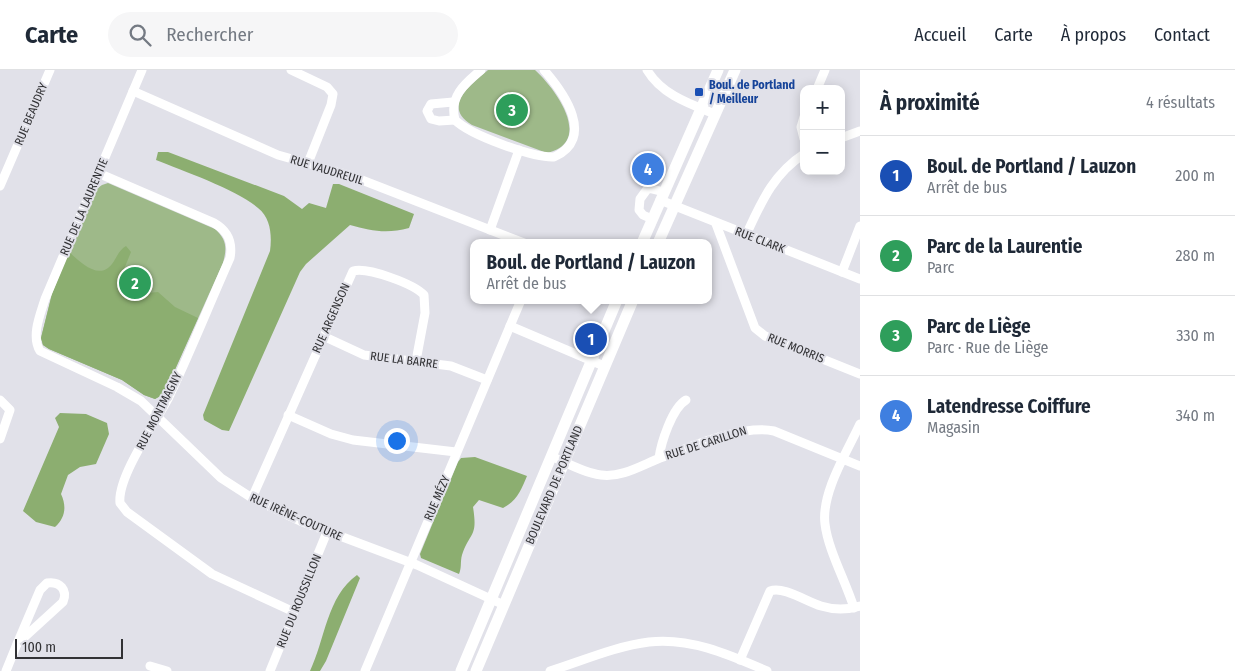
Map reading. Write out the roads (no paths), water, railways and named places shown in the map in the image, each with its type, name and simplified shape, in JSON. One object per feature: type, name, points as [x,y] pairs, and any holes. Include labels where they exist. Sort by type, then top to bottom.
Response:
[{"type":"main road","points":[[644,239],[718,70]]},
{"type":"main road","points":[[660,239],[735,70]]},
{"type":"main road","name":"BOULEVARD DE PORTLAND","points":[[461,671],[615,304]]},
{"type":"main road","name":"BOULEVARD DE PORTLAND","points":[[476,671],[631,304]]},
{"type":"street","name":"RUE BEAUDRY","points":[[0,186],[50,70]]},
{"type":"street","name":"RUE DE LA LAURENTIE","points":[[37,346],[36,333],[45,299],[142,70]]},
{"type":"street","points":[[291,70],[327,87],[332,94],[331,105],[308,163]]},
{"type":"street","points":[[455,120],[453,102],[459,91],[481,70]]},
{"type":"street","points":[[453,102],[432,104],[427,111],[431,119],[434,121],[455,120],[470,130],[532,155],[554,157],[567,149],[576,128],[572,114],[557,86],[544,70]]},
{"type":"street","points":[[647,70],[652,78],[667,92],[715,114]]},
{"type":"street","points":[[819,85],[825,70]]},
{"type":"street","name":"RUE VAUDREUIL","points":[[133,91],[278,154],[344,173],[514,239]]},
{"type":"street","points":[[845,137],[860,131]]},
{"type":"street","points":[[490,230],[519,150]]},
{"type":"street","points":[[746,235],[768,190],[786,168],[800,157]]},
{"type":"street","name":"RUE MONTMAGNY","points":[[98,174],[214,223],[225,231],[231,246],[227,266],[168,399],[145,435],[122,487],[120,498],[123,508],[196,565],[294,612]]},
{"type":"street","points":[[652,219],[643,215],[639,210],[640,198],[648,188],[662,196]]},
{"type":"street","name":"RUE CLARK","points":[[662,196],[675,206],[716,224],[860,279]]},
{"type":"street","name":"RUE MORRIS","points":[[716,224],[755,328],[764,336],[860,374]]},
{"type":"street","points":[[842,272],[860,226]]},
{"type":"street","name":"RUE ARGENSON","points":[[252,498],[353,272],[363,270],[413,287],[424,295],[426,313],[416,362]]},
{"type":"street","points":[[519,304],[510,326],[604,366]]},
{"type":"street","name":"RUE MÉZY","points":[[365,671],[510,326]]},
{"type":"street","name":"RUE LA BARRE","points":[[323,336],[364,355],[450,366],[487,380]]},
{"type":"street","name":"RUE IRÈNE-COUTURE","points":[[37,346],[44,355],[131,394],[157,416],[221,478],[252,498],[328,532],[410,562],[504,605]]},
{"type":"street","points":[[0,400],[10,410],[0,439]]},
{"type":"street","points":[[659,458],[662,443],[675,414],[686,400]]},
{"type":"street","points":[[288,415],[331,434],[353,440],[456,452]]},
{"type":"street","points":[[740,660],[766,595],[774,589],[824,607],[857,607],[825,524],[826,505],[843,459],[860,424]]},
{"type":"street","name":"RUE DE CARILLON","points":[[551,456],[593,474],[607,476],[632,470],[659,458],[737,432],[761,428],[774,431],[860,466]]},
{"type":"street","name":"RUE DU ROUSSILLON","points":[[270,671],[328,532]]},
{"type":"street","points":[[6,671],[17,644],[42,587],[50,582],[60,585],[65,595],[63,602],[17,644]]},
{"type":"street","points":[[550,671],[639,644],[661,641],[704,647],[767,671]]},
{"type":"street","points":[[150,666],[167,671]]},
{"type":"place","name":"Boul. de Portland / Meilleur","points":[[699,92]]},
{"type":"place","name":"Parc de Liège","points":[[512,110]]},
{"type":"place","name":"Latendresse Coiffure","points":[[648,169]]},
{"type":"place","name":"Parc de la Laurentie","points":[[135,283]]},
{"type":"place","name":"Boul. de Portland / Lauzon","points":[[591,339]]}]
